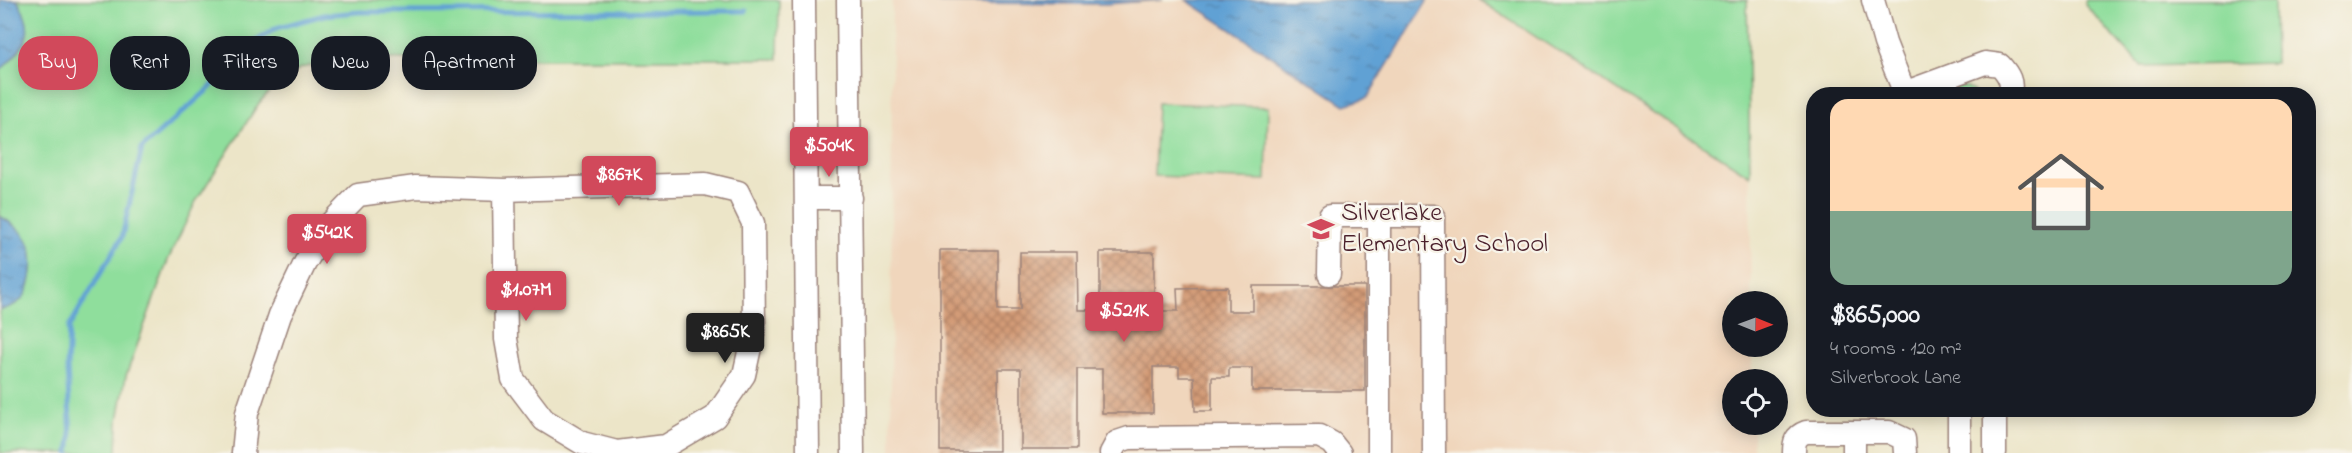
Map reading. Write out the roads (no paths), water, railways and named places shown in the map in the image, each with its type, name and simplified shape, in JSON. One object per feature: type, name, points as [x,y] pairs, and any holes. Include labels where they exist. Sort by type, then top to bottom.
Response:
[{"type":"street","points":[[804,0],[808,453]]},
{"type":"street","points":[[848,0],[853,453]]},
{"type":"street","points":[[1873,0],[1901,87]]},
{"type":"street","points":[[1922,87],[1985,63],[2000,65],[2010,76],[2012,87]]},
{"type":"street","points":[[243,453],[247,413],[280,315],[305,263],[327,227],[358,195],[416,187],[504,190],[705,184],[738,192],[753,223],[754,329],[744,375],[715,417],[666,446],[617,452],[581,448],[544,420],[513,379],[506,339],[504,190]]},
{"type":"street","points":[[806,198],[851,198]]},
{"type":"street","points":[[1329,274],[1330,216],[1433,216],[1434,453]]},
{"type":"street","points":[[1379,216],[1379,453]]},
{"type":"street","points":[[1959,417],[1959,453]]},
{"type":"street","points":[[1995,417],[1995,453]]},
{"type":"street","points":[[1794,453],[1795,439],[1799,434],[1806,432],[1854,442],[1895,434],[1904,440],[1905,453]]},
{"type":"street","points":[[1111,453],[1117,442],[1129,438],[1319,436],[1332,443],[1340,453]]},
{"type":"water","points":[[0,0],[17,0],[24,12],[28,31],[27,36],[18,36],[18,52],[0,71]]},
{"type":"water","points":[[931,0],[1163,0],[1106,4],[937,3]]},
{"type":"water","points":[[1186,0],[1428,0],[1367,98],[1345,105]]},
{"type":"water","points":[[0,216],[26,237],[32,255],[32,272],[28,288],[21,300],[9,308],[0,310]]},
{"type":"waterway","points":[[69,453],[71,437],[67,368],[69,327],[122,237],[142,148],[210,88],[240,52],[276,28],[324,15],[359,12],[746,11]]},
{"type":"place","name":"Silverlake Elementary School","points":[[1321,229]]}]
